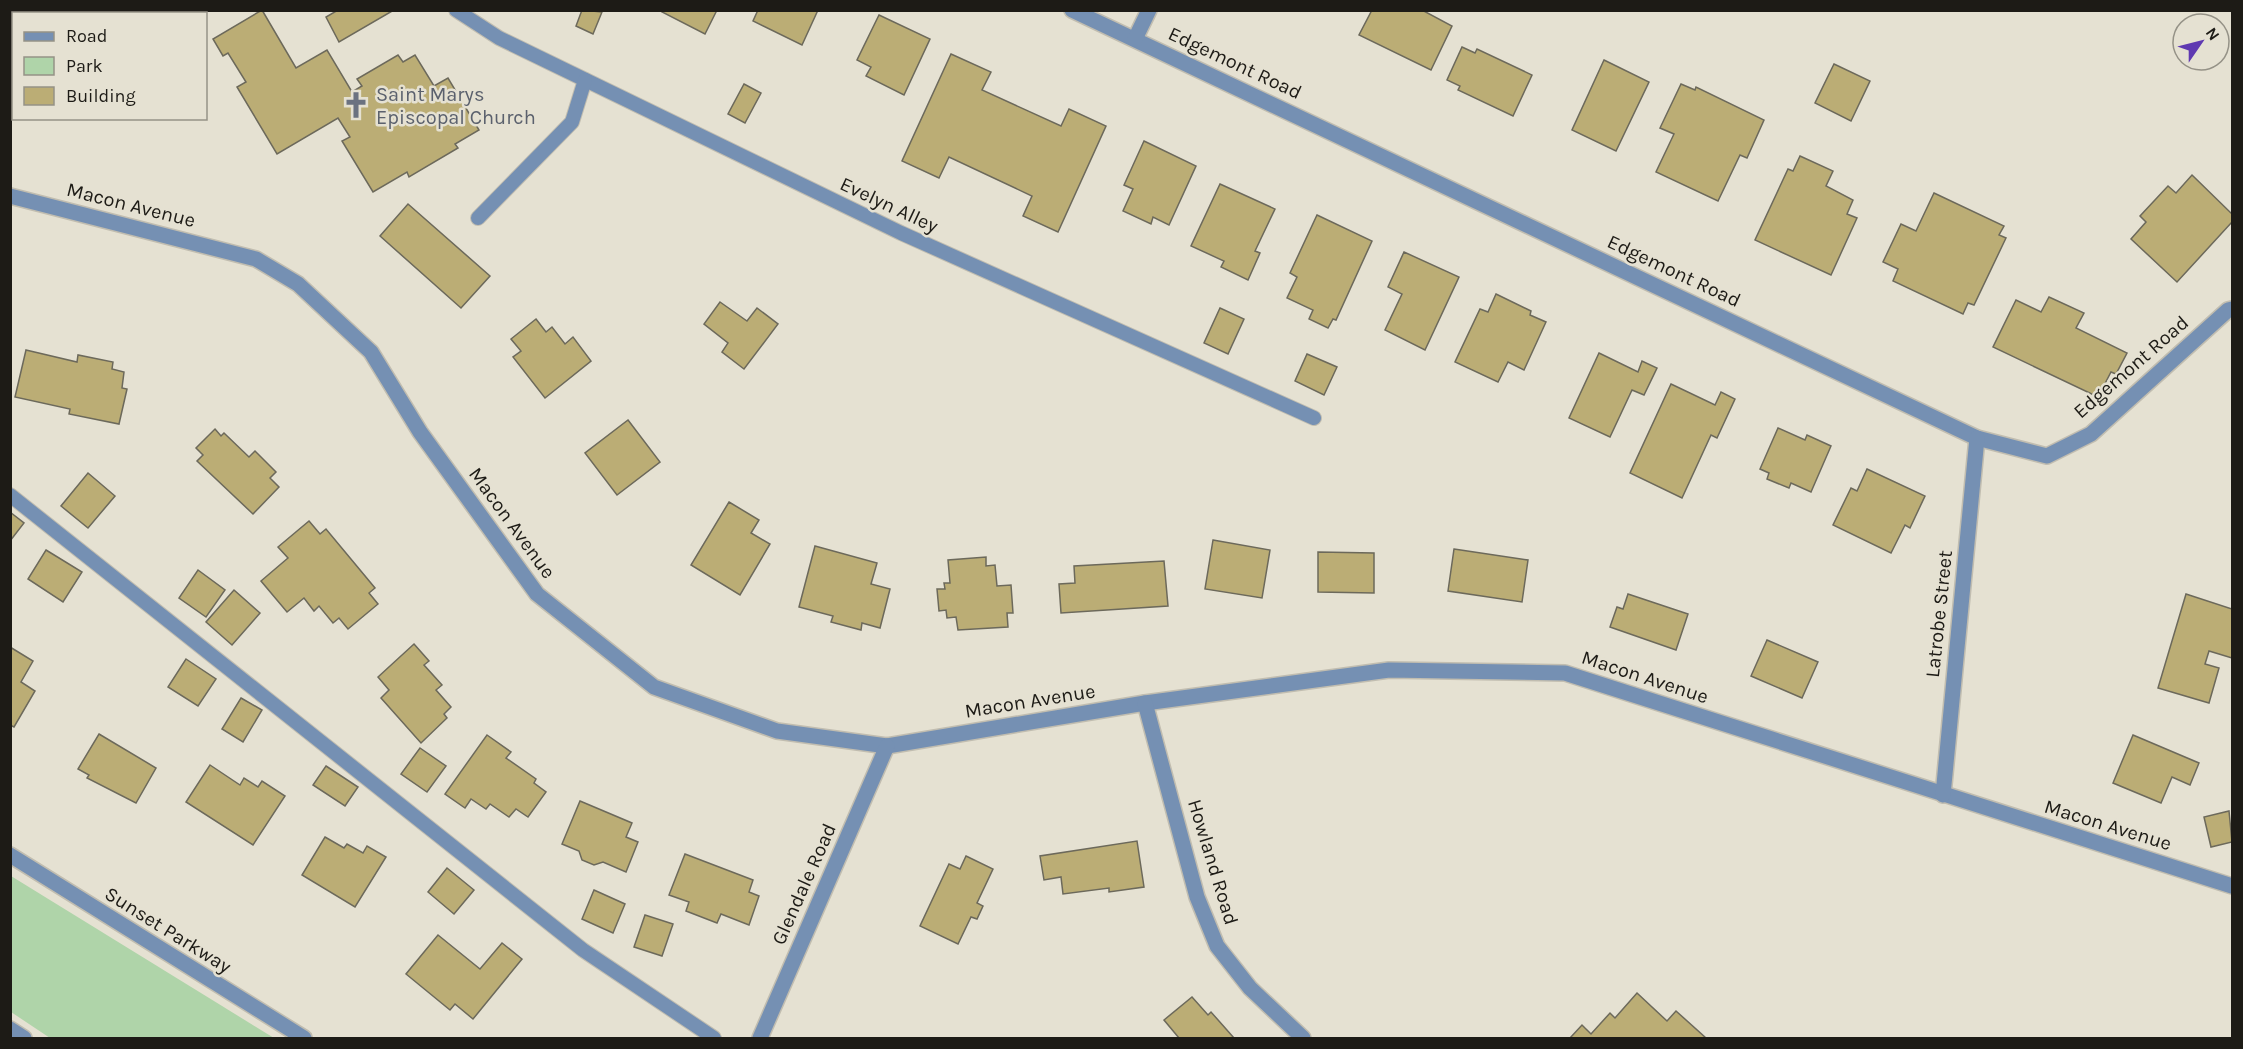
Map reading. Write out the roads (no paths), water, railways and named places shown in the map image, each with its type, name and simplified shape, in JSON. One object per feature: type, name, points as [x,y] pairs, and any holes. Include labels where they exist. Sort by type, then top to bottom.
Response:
[{"type":"street","name":"Edgemont Road","points":[[1072,10],[1977,438],[2047,456],[2091,434],[2231,308]]},
{"type":"street","points":[[1135,39],[1149,10]]},
{"type":"street","name":"Macon Avenue","points":[[10,196],[256,259],[298,284],[371,352],[420,432],[537,594],[654,687],[777,731],[887,746],[1145,703],[1389,670],[1565,674],[2232,886]]},
{"type":"street","name":"Latrobe Street","points":[[1943,795],[1977,438]]},
{"type":"street","name":"Howland Road","points":[[1145,703],[1197,897],[1217,946],[1250,988],[1303,1038]]},
{"type":"street","name":"Glendale Road","points":[[759,1038],[887,746]]},
{"type":"street","name":"Sunset Parkway","points":[[10,855],[304,1038]]},
{"type":"street","points":[[10,1029],[24,1038]]},
{"type":"lane","name":"Evelyn Alley","points":[[456,10],[499,38],[901,233],[1314,418]]},
{"type":"lane","points":[[478,218],[572,122],[585,80]]},
{"type":"lane","points":[[10,495],[583,951],[714,1038]]},
{"type":"place","name":"Saint Marys Episcopal Church","points":[[356,105]]}]
